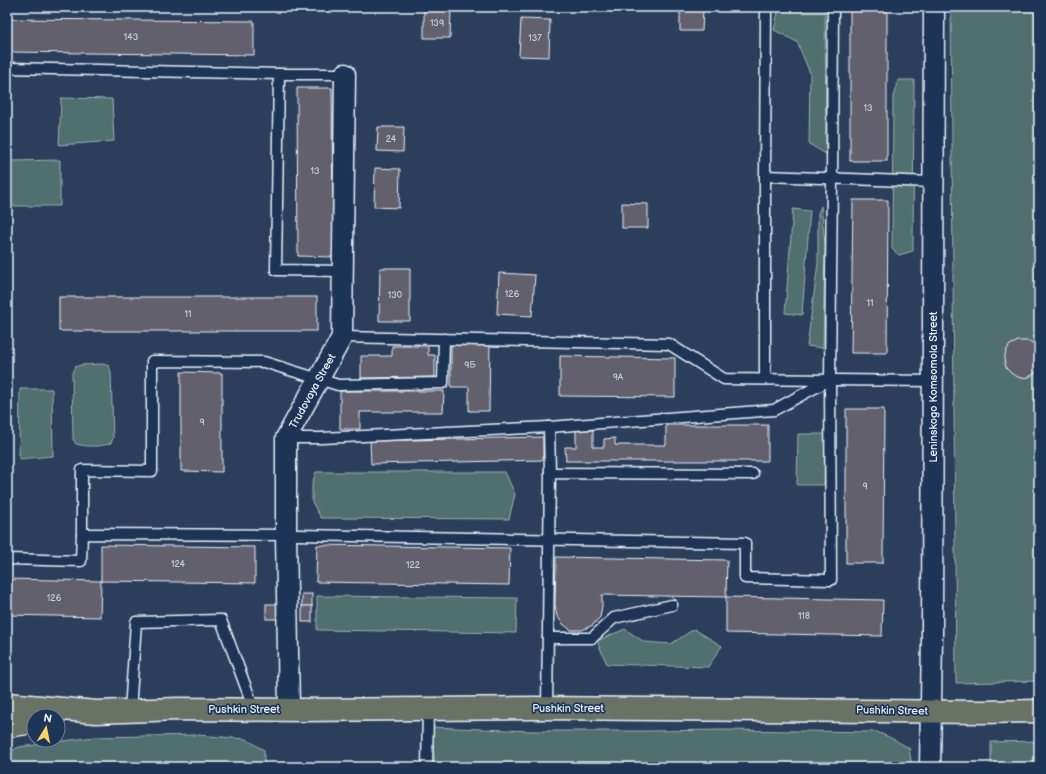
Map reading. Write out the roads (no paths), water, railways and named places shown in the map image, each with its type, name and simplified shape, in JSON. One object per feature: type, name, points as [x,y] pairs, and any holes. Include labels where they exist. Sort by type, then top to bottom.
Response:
[{"type":"main road","points":[[7,704],[96,712]]},
{"type":"main road","name":"Pushkin Street","points":[[96,712],[130,712],[178,709],[289,710],[547,708],[983,712],[1039,711]]},
{"type":"main road","points":[[66,717],[96,712]]},
{"type":"main road","points":[[8,726],[26,723]]},
{"type":"street","name":"Leninskogo Komsomola Street","points":[[930,767],[934,7]]},
{"type":"street","name":"Trudovaya Street","points":[[289,710],[286,438],[342,336],[345,74]]},
{"type":"lane","points":[[765,379],[766,7]]},
{"type":"lane","points":[[82,534],[286,535],[745,543],[745,578],[831,580],[830,379],[833,7]]},
{"type":"lane","points":[[7,68],[345,74]]},
{"type":"lane","points":[[280,74],[276,270],[343,271]]},
{"type":"lane","points":[[765,176],[933,182]]},
{"type":"lane","points":[[342,336],[669,344],[724,379],[933,381]]},
{"type":"lane","points":[[7,559],[81,561],[82,470],[152,471],[152,361],[264,362],[338,385],[443,383],[444,339]]},
{"type":"lane","points":[[286,438],[322,438],[549,427],[774,410],[830,379]]},
{"type":"lane","points":[[547,708],[550,473],[549,427]]},
{"type":"lane","points":[[550,473],[753,474]]},
{"type":"lane","points":[[548,638],[592,638],[614,618],[672,605]]},
{"type":"lane","points":[[130,712],[136,622],[214,620],[221,620],[254,710]]},
{"type":"lane","points":[[427,767],[428,709]]}]
